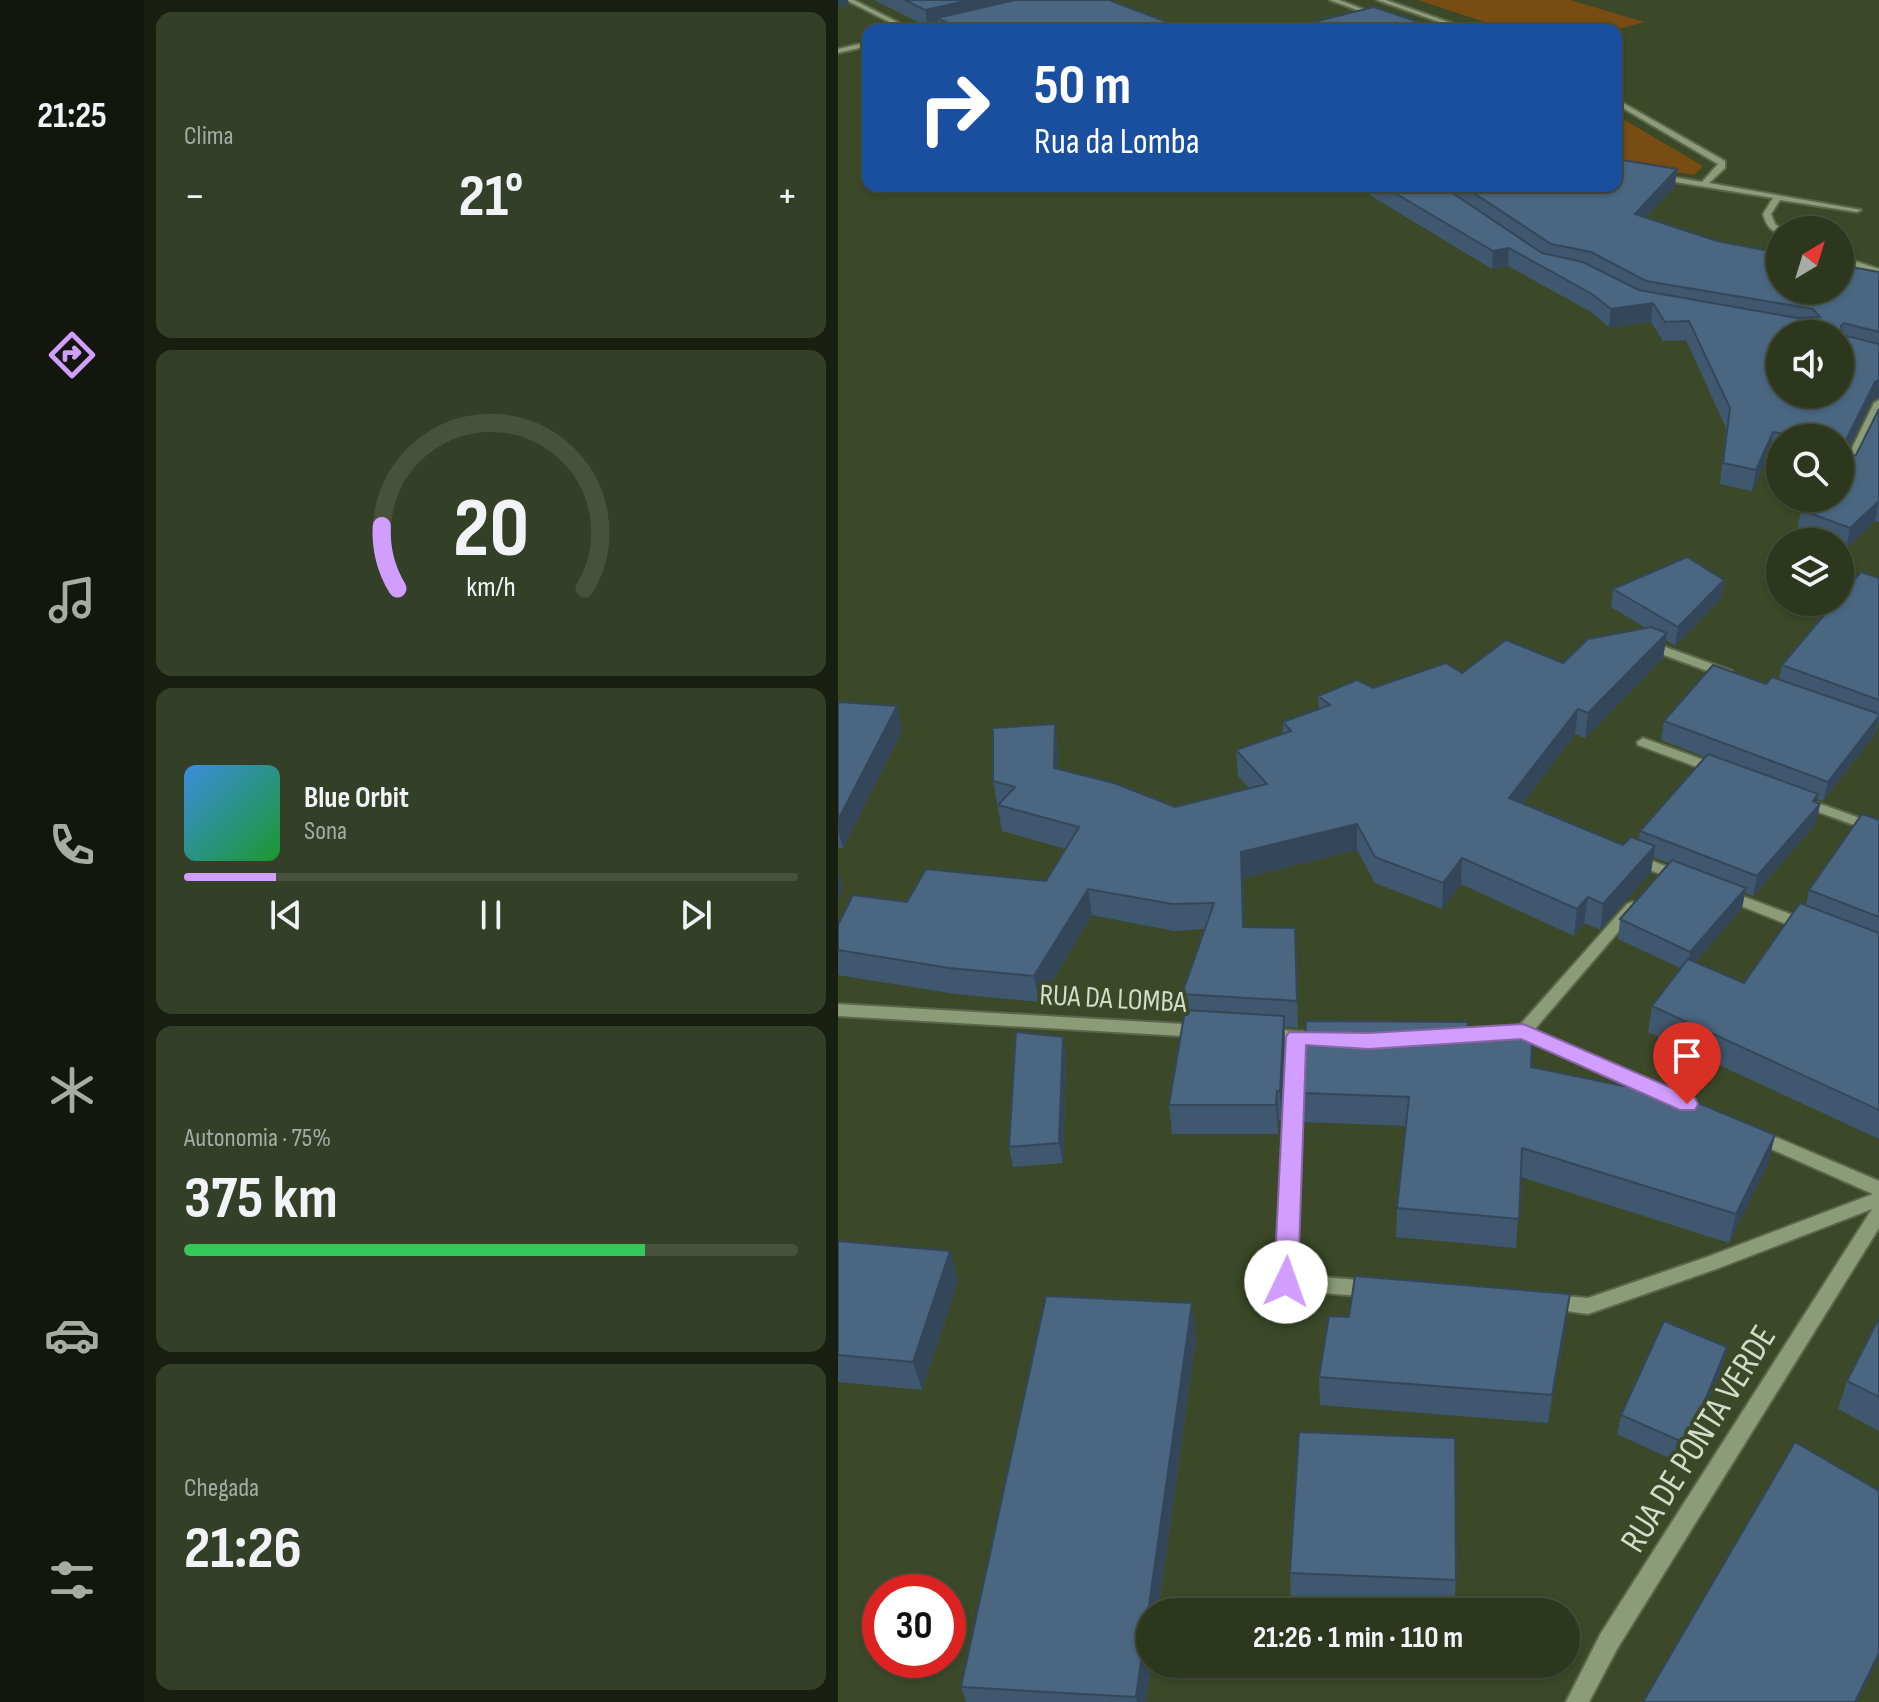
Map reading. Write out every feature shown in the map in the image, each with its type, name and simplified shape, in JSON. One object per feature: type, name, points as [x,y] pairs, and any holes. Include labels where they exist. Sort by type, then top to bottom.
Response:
[{"type":"street","points":[[849,0],[898,24]]},
{"type":"street","points":[[1333,0],[1391,20]]},
{"type":"street","points":[[1380,0],[1450,24]]},
{"type":"street","points":[[1361,18],[1376,15]]},
{"type":"street","points":[[956,24],[960,23]]},
{"type":"street","points":[[838,51],[862,45]]},
{"type":"street","points":[[1622,105],[1722,163],[1704,184]]},
{"type":"street","points":[[1645,175],[1857,210]]},
{"type":"street","points":[[1768,216],[1778,197]]},
{"type":"street","points":[[1854,264],[1879,272]]},
{"type":"street","points":[[1854,454],[1879,403]]},
{"type":"street","points":[[1654,647],[1744,680]]},
{"type":"street","points":[[1643,742],[1731,775]]},
{"type":"street","points":[[1790,797],[1879,830]]},
{"type":"street","points":[[1623,854],[1654,882],[1700,885],[1822,932]]},
{"type":"street","points":[[1523,1032],[1654,882]]},
{"type":"street","name":"RUA DA LOMBA","points":[[838,1010],[1217,1032]]},
{"type":"street","points":[[1446,1036],[1523,1032],[1694,1107]]},
{"type":"street","points":[[1249,1034],[1339,1039]]},
{"type":"street","points":[[1296,1037],[1286,1282],[1397,1291]]},
{"type":"street","points":[[1737,1126],[1879,1189]]},
{"type":"street","points":[[1540,1302],[1588,1306],[1713,1263],[1879,1199]]},
{"type":"street","name":"RUA DE PONTA VERDE","points":[[1577,1702],[1609,1641],[1879,1213]]},
{"type":"shaded area","points":[[1418,0],[1570,0],[1644,22],[1622,28],[1622,24],[1491,24]]},
{"type":"shaded area","points":[[1622,119],[1703,166],[1694,175],[1622,164]]},
{"type":"building","points":[[905,0],[970,0],[925,10]]},
{"type":"building","points":[[1015,0],[1109,0],[1172,24],[950,24],[937,18]]},
{"type":"building","points":[[1374,7],[1424,24],[1305,24]]},
{"type":"building","points":[[1622,160],[1677,169],[1635,214],[1717,241],[1766,250],[1766,301],[1646,281],[1591,252],[1551,244],[1472,192],[1622,192]]},
{"type":"building","points":[[1393,192],[1451,192],[1542,253],[1583,262],[1639,290],[1797,318],[1820,317],[1813,309],[1783,304],[1854,304],[1854,268],[1879,272],[1879,332],[1854,326],[1854,320],[1766,320],[1766,408],[1854,408],[1854,338],[1879,344],[1879,380],[1875,382],[1854,424],[1766,424],[1766,448],[1756,470],[1723,463],[1730,408],[1689,321],[1665,322],[1653,303],[1611,309],[1592,294],[1509,248],[1493,251]]},
{"type":"building","points":[[1879,409],[1879,501],[1850,528],[1806,512],[1854,512],[1854,455]]},
{"type":"building","points":[[1687,557],[1724,580],[1678,627],[1613,589]]},
{"type":"building","points":[[1861,572],[1879,578],[1879,700],[1782,665],[1823,616],[1854,616],[1854,580]]},
{"type":"building","points":[[1651,627],[1667,633],[1588,713],[1578,709],[1509,798],[1623,845],[1631,837],[1655,846],[1603,904],[1588,897],[1577,909],[1462,858],[1443,883],[1375,857],[1357,824],[1241,852],[1243,927],[1295,928],[1297,1001],[1182,994],[1214,903],[1172,904],[1088,889],[1034,976],[949,968],[838,950],[838,925],[853,895],[907,902],[926,869],[1046,881],[1079,827],[998,805],[1015,787],[993,781],[993,728],[1055,724],[1054,768],[1114,783],[1175,807],[1267,784],[1236,750],[1291,731],[1283,722],[1330,705],[1318,696],[1357,680],[1373,688],[1446,663],[1462,673],[1506,640],[1563,663],[1588,639]]},
{"type":"building","points":[[1713,665],[1766,684],[1772,677],[1879,716],[1828,782],[1664,721]]},
{"type":"building","points":[[838,702],[897,706],[838,820]]},
{"type":"building","points":[[1708,754],[1818,794],[1813,801],[1820,804],[1757,876],[1640,831]]},
{"type":"building","points":[[1862,814],[1879,820],[1879,917],[1809,890]]},
{"type":"building","points":[[1672,860],[1746,888],[1690,952],[1620,919]]},
{"type":"building","points":[[1800,903],[1879,933],[1879,1110],[1652,1006],[1688,959],[1744,983]]},
{"type":"building","points":[[1185,1010],[1284,1016],[1280,1092],[1277,1091],[1276,1105],[1169,1105]]},
{"type":"building","points":[[1306,1021],[1468,1022],[1467,1033],[1532,1039],[1531,1067],[1691,1100],[1775,1135],[1736,1214],[1522,1148],[1519,1219],[1397,1208],[1409,1097],[1303,1093]]},
{"type":"building","points":[[1016,1032],[1063,1037],[1059,1143],[1009,1147]]},
{"type":"building","points":[[838,1241],[950,1251],[913,1362],[838,1355]]},
{"type":"building","points":[[1355,1276],[1570,1294],[1552,1395],[1319,1377],[1329,1316],[1349,1317]]},
{"type":"building","points":[[1046,1296],[1192,1303],[1150,1598],[1136,1598],[1136,1678],[1139,1678],[1136,1697],[961,1687],[963,1678],[966,1678],[966,1664]]},
{"type":"building","points":[[1879,1318],[1879,1397],[1847,1381]]},
{"type":"building","points":[[1664,1321],[1727,1347],[1687,1444],[1621,1415]]},
{"type":"building","points":[[1299,1432],[1455,1438],[1456,1580],[1290,1573]]},
{"type":"building","points":[[1795,1442],[1879,1491],[1879,1653],[1855,1702],[1643,1702]]},
{"type":"route","points":[[1286,1282],[1296,1037],[1369,1041],[1523,1032],[1687,1104]]}]
